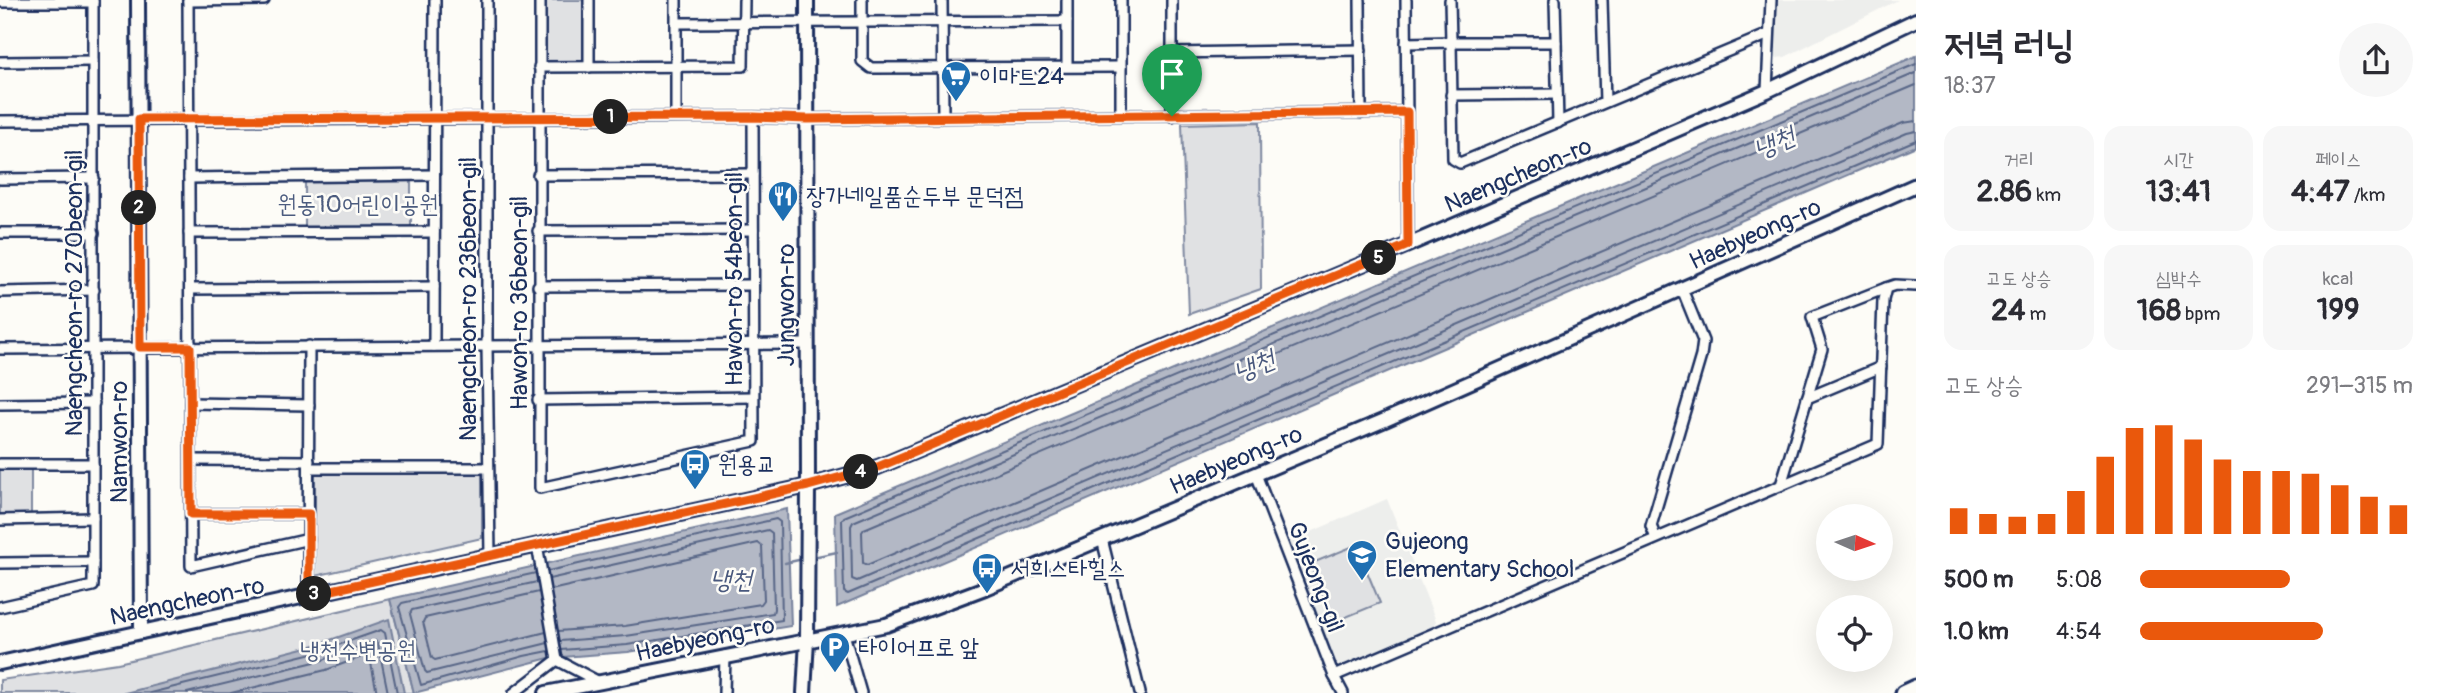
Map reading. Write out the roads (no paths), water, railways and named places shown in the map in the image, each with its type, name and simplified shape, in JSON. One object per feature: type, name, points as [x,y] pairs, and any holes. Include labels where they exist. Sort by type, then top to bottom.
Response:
[{"type":"main road","points":[[1903,693],[1916,687]]},
{"type":"street","name":"Namwon-ro","points":[[138,0],[141,632]]},
{"type":"street","points":[[264,0],[188,0],[191,566],[309,540]]},
{"type":"street","points":[[434,346],[435,0]]},
{"type":"street","name":"Naengcheon-ro 236beon-gil","points":[[487,0],[490,556]]},
{"type":"street","name":"Hawon-ro 36beon-gil","points":[[540,0],[540,488]]},
{"type":"street","points":[[589,0],[589,67]]},
{"type":"street","points":[[676,0],[676,117]]},
{"type":"street","points":[[539,67],[743,66],[744,0]]},
{"type":"street","name":"Jungwon-ro","points":[[804,693],[808,502],[807,0]]},
{"type":"street","points":[[862,0],[862,61],[871,68],[1121,67]]},
{"type":"street","points":[[942,0],[943,117]]},
{"type":"street","points":[[1067,0],[1067,66]]},
{"type":"street","points":[[1121,0],[1121,116]]},
{"type":"street","points":[[1172,0],[1172,116]]},
{"type":"street","points":[[1360,0],[1361,113]]},
{"type":"street","points":[[1406,0],[1408,245]]},
{"type":"street","points":[[1450,0],[1453,159],[1460,163],[1769,34]]},
{"type":"street","points":[[1555,0],[1558,123]]},
{"type":"street","points":[[1602,0],[1605,102]]},
{"type":"street","points":[[1767,91],[1771,0]]},
{"type":"street","points":[[0,2],[93,1]]},
{"type":"street","name":"Naengcheon-ro 270beon-gil","points":[[0,607],[93,586],[93,1]]},
{"type":"street","name":"Naengcheon-ro","points":[[0,663],[808,486],[861,472],[899,459],[1408,245],[1767,91],[1916,20]]},
{"type":"street","points":[[676,23],[1067,22]]},
{"type":"street","points":[[1406,43],[1556,42]]},
{"type":"street","points":[[1172,53],[1361,50]]},
{"type":"street","points":[[0,62],[93,61]]},
{"type":"street","points":[[1451,95],[1557,94]]},
{"type":"street","points":[[0,121],[538,117],[807,119],[1407,112]]},
{"type":"street","name":"Hawon-ro 54beon-gil","points":[[540,488],[754,440],[753,117]]},
{"type":"street","points":[[538,175],[753,174]]},
{"type":"street","points":[[189,177],[434,175]]},
{"type":"street","points":[[0,179],[94,178]]},
{"type":"street","name":"Haebyeong-ro","points":[[545,693],[886,625],[1256,474],[1916,186]]},
{"type":"street","points":[[538,231],[753,230]]},
{"type":"street","points":[[190,233],[434,232]]},
{"type":"street","points":[[0,233],[94,233]]},
{"type":"street","points":[[538,286],[753,285]]},
{"type":"street","points":[[1781,485],[1822,349],[1812,317],[1895,285],[1916,286]]},
{"type":"street","points":[[190,289],[434,287]]},
{"type":"street","points":[[1334,676],[1878,444],[1883,300],[1886,288]]},
{"type":"street","points":[[1656,538],[1651,526],[1701,356],[1703,341],[1682,289]]},
{"type":"street","points":[[0,292],[94,290]]},
{"type":"street","points":[[0,349],[808,344]]},
{"type":"street","points":[[309,346],[309,595]]},
{"type":"street","points":[[1807,398],[1881,368]]},
{"type":"street","points":[[538,400],[753,397]]},
{"type":"street","points":[[0,404],[94,403]]},
{"type":"street","points":[[190,403],[309,405]]},
{"type":"street","points":[[191,460],[488,468]]},
{"type":"street","points":[[0,464],[93,464]]},
{"type":"street","name":"Gujeong-gil","points":[[1256,474],[1343,693]]},
{"type":"street","points":[[191,514],[309,514]]},
{"type":"street","points":[[0,520],[93,518]]},
{"type":"street","points":[[1102,539],[1140,693]]},
{"type":"street","points":[[537,545],[557,659]]},
{"type":"street","points":[[0,563],[93,562]]},
{"type":"street","points":[[844,634],[861,693]]},
{"type":"street","points":[[724,693],[725,656]]},
{"type":"street","points":[[557,659],[599,682]]},
{"type":"street","points":[[514,693],[557,659]]},
{"type":"water","points":[[1916,56],[1916,146],[837,607],[835,513]]},
{"type":"water","name":"냉천","points":[[787,509],[791,626],[628,652],[549,658],[414,693],[390,599]]},
{"type":"water","points":[[389,619],[404,693],[125,693],[319,644]]},
{"type":"waterway","name":"냉천","points":[[813,557],[837,552]]},
{"type":"waterway","name":"냉천","points":[[785,563],[803,559]]},
{"type":"place","name":"이마트24","points":[[956,103]]},
{"type":"place","name":"장가네일품순두부 문덕점","points":[[783,223]]},
{"type":"place","name":"원용교","points":[[695,491]]},
{"type":"place","name":"Gujeong Elementary School","points":[[1362,582]]},
{"type":"place","name":"서희스타힐스","points":[[987,595]]},
{"type":"place","name":"타이어프로 앞","points":[[835,674]]},
{"type":"park label","name":"원동10어린이공원","points":[[358,204]]},
{"type":"park label","name":"냉천수변공원","points":[[358,650]]}]
